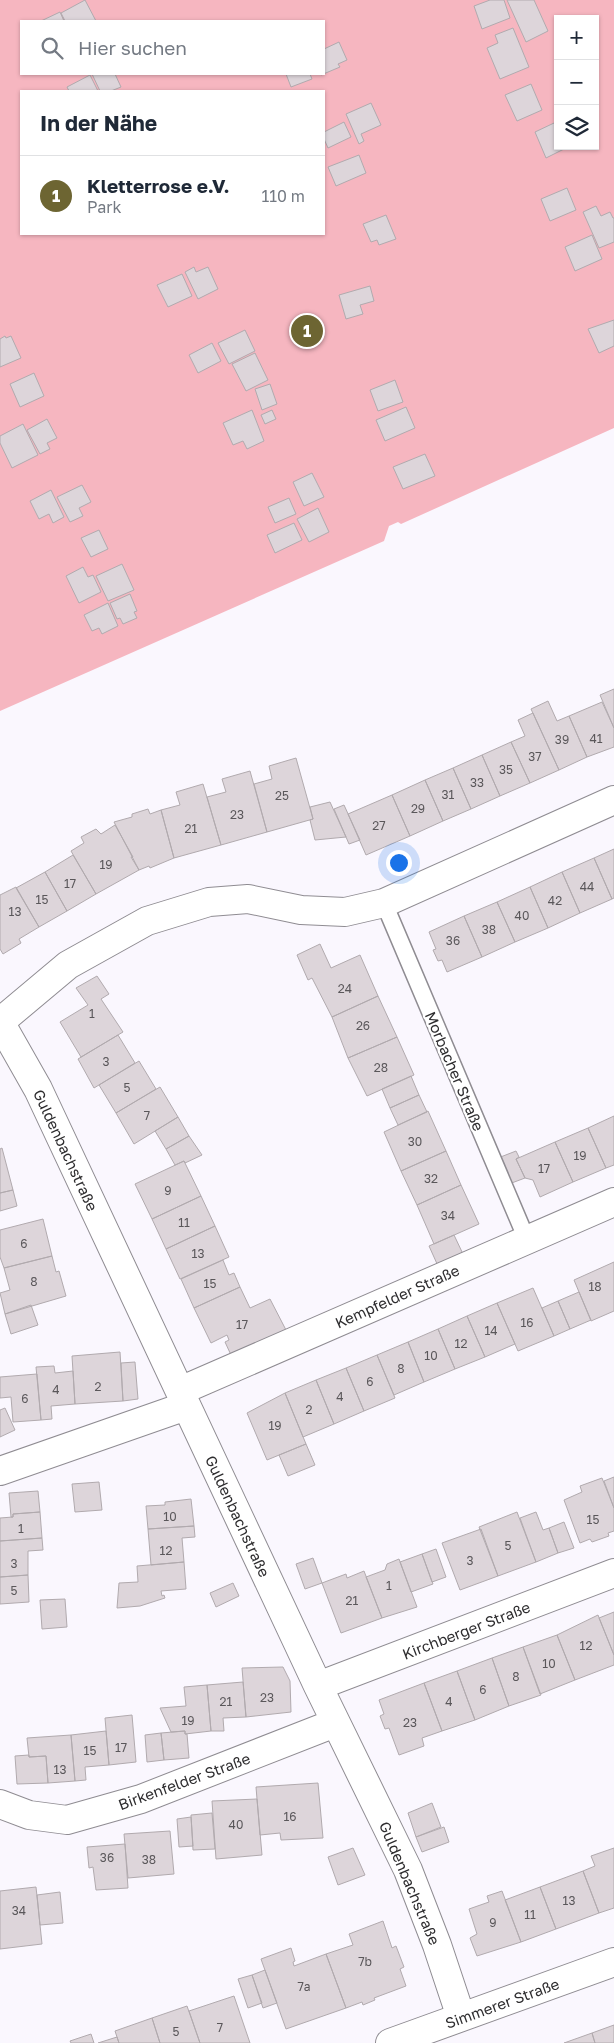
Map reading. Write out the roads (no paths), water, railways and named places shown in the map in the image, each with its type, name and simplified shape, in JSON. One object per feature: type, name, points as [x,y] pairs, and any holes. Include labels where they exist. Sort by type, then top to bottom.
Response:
[{"type":"street","points":[[0,1022],[68,965],[147,921],[209,902],[248,899],[301,910],[345,912],[384,903],[614,800]]},
{"type":"street","name":"Guldenbachstraße","points":[[0,1022],[38,1089],[318,1686],[408,1870],[437,1945],[461,2017]]},
{"type":"street","name":"Kempfelder Straße","points":[[183,1398],[614,1202]]},
{"type":"street","points":[[0,1471],[183,1398]]},
{"type":"street","name":"Kirchberger Straße","points":[[318,1686],[614,1574]]},
{"type":"street","name":"Birkenfelder Straße","points":[[0,1804],[29,1815],[67,1820],[141,1799],[336,1722]]},
{"type":"street","name":"Simmerer Straße","points":[[390,2043],[614,1962]]},
{"type":"lane","name":"Morbacher Straße","points":[[384,903],[527,1240]]},
{"type":"place","name":"Kletterrose e.V.","points":[[307,331]]}]
